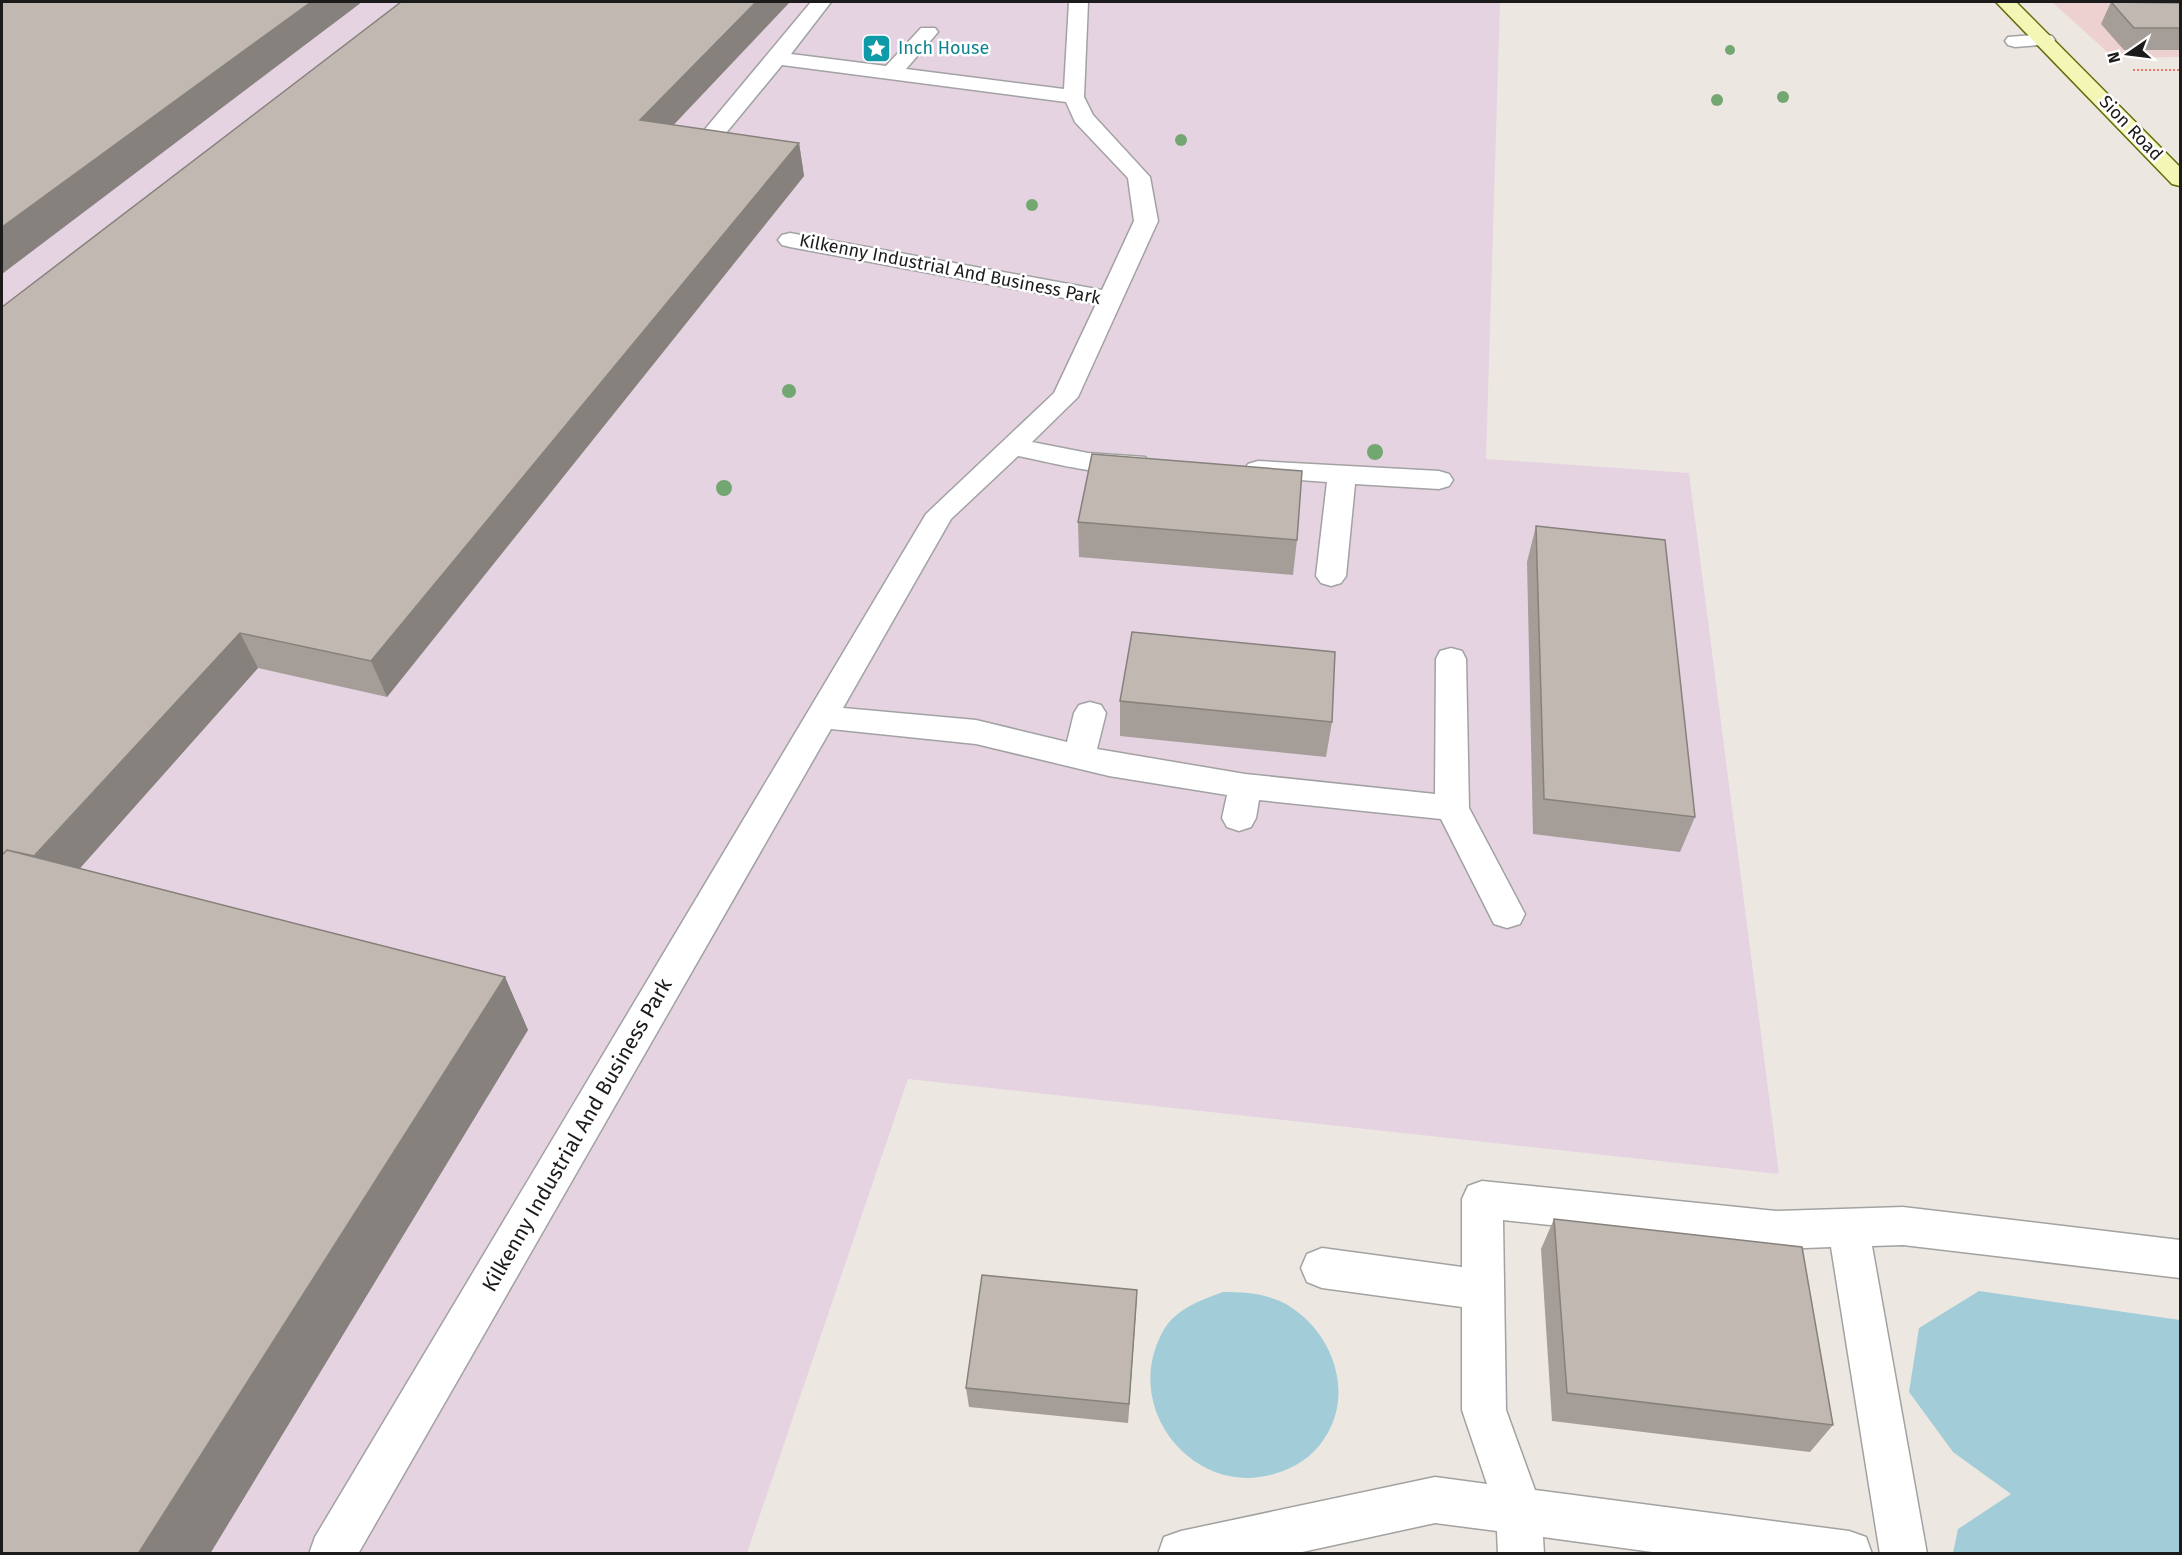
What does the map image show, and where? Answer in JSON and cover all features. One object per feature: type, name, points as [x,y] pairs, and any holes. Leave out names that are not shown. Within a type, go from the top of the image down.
[{"type":"street","name":"Sion Road","points":[[2006,2],[2181,179]]},
{"type":"lane","points":[[704,145],[821,2]]},
{"type":"lane","points":[[777,58],[1074,97],[1079,2]]},
{"type":"lane","points":[[891,73],[928,33]]},
{"type":"lane","points":[[2015,41],[2045,40]]},
{"type":"lane","name":"Kilkenny Industrial And Business Park","points":[[332,1554],[940,514],[1065,397],[1146,221],[1139,177],[1083,117],[1074,97]]},
{"type":"lane","name":"Kilkenny Industrial And Business Park","points":[[790,240],[1110,299]]},
{"type":"lane","points":[[1012,447],[1088,461],[1158,465]]},
{"type":"lane","points":[[1238,469],[1439,480]]},
{"type":"lane","points":[[1331,576],[1342,475]]},
{"type":"lane","points":[[1451,659],[1452,808],[1507,914]]},
{"type":"lane","points":[[1079,757],[1090,712]]},
{"type":"lane","points":[[822,717],[976,732],[1109,764],[1242,802],[1452,808]]},
{"type":"lane","points":[[1520,1532],[1484,1410],[1482,1199],[1776,1230],[1903,1226],[2181,1259]]},
{"type":"lane","points":[[1848,1228],[1904,1554]]},
{"type":"lane","points":[[1322,1268],[1483,1290]]},
{"type":"lane","points":[[1181,1554],[1435,1500],[1520,1532],[1848,1554]]},
{"type":"shaded area","points":[[2,2],[1500,2],[1486,459],[1689,473],[1779,1174],[908,1079],[747,1553],[2,1554]]},
{"type":"shaded area","points":[[2052,2],[2180,2],[2180,57],[2114,58]]},
{"type":"water","points":[[1979,1291],[2180,1320],[2180,1553],[1953,1553],[1958,1529],[2011,1494],[1953,1452],[1909,1392],[1919,1328]]},
{"type":"water","points":[[1223,1292],[1266,1296],[1298,1312],[1313,1326],[1325,1343],[1333,1361],[1338,1381],[1338,1401],[1334,1420],[1324,1439],[1314,1451],[1289,1469],[1274,1474],[1248,1478],[1224,1475],[1202,1466],[1182,1451],[1167,1433],[1156,1411],[1151,1387],[1152,1361],[1161,1334],[1167,1324],[1183,1310]]},
{"type":"building","points":[[2,2],[311,2],[2,227]]},
{"type":"building","points":[[401,2],[756,2],[640,120],[799,143],[371,661],[240,633],[34,856],[7,850],[2,855],[2,307]]},
{"type":"building","points":[[2111,2],[2181,3],[2181,28],[2134,28]]},
{"type":"building","points":[[1092,454],[1302,471],[1297,540],[1078,522]]},
{"type":"building","points":[[1536,526],[1665,540],[1695,817],[1544,799]]},
{"type":"building","points":[[1132,632],[1335,652],[1332,722],[1120,701]]},
{"type":"building","points":[[7,850],[505,977],[138,1554],[2,1554],[2,855]]},
{"type":"building","points":[[1554,1219],[1802,1247],[1833,1425],[1567,1393]]},
{"type":"building","points":[[982,1275],[1137,1290],[1129,1404],[966,1388]]},
{"type":"place","name":"Inch House","points":[[877,48]]}]
